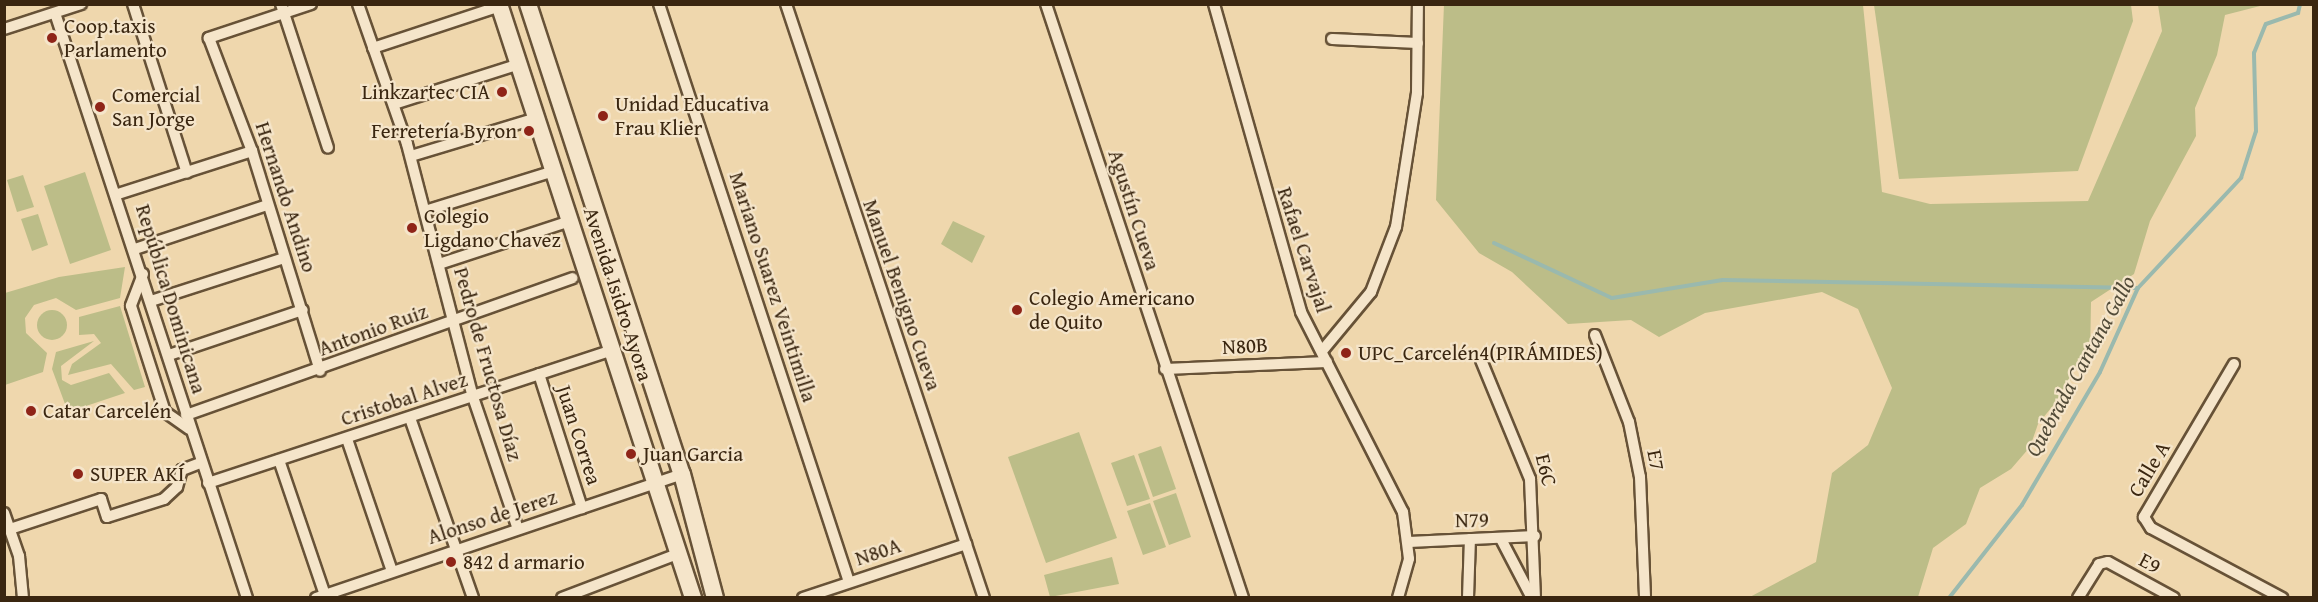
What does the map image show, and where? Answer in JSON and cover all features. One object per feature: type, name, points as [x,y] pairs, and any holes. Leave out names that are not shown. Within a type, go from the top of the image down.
[{"type":"street","points":[[4,29],[81,4]]},
{"type":"street","points":[[133,4],[187,173]]},
{"type":"street","points":[[311,4],[283,9],[328,148]]},
{"type":"street","name":"Pedro de Fructosa Díaz","points":[[358,4],[411,156],[473,397],[518,529]]},
{"type":"street","name":"Avenida Isidro Ayora","points":[[528,4],[681,474],[715,597]]},
{"type":"street","name":"Mariano Suarez Veintimilla","points":[[659,4],[849,582]]},
{"type":"street","name":"Manuel Benigno Cueva","points":[[786,4],[984,597]]},
{"type":"street","name":"Agustín Cueva","points":[[1046,4],[1165,369],[1243,597]]},
{"type":"street","name":"Rafael Carvajal","points":[[1214,4],[1283,264],[1324,357],[1392,485],[1409,542],[1407,578],[1398,597]]},
{"type":"street","points":[[1324,357],[1371,292],[1396,227],[1416,104],[1418,4]]},
{"type":"street","points":[[374,48],[500,5]]},
{"type":"street","name":"Avenida Isidro Ayora","points":[[500,5],[693,597]]},
{"type":"street","name":"Hernando Andino","points":[[283,9],[209,38],[252,151],[320,370]]},
{"type":"street","name":"República Dominicana","points":[[55,13],[118,194],[169,355],[189,429],[247,597]]},
{"type":"street","points":[[1332,39],[1418,43]]},
{"type":"street","points":[[394,104],[519,64],[545,58]]},
{"type":"street","points":[[411,156],[537,118]]},
{"type":"street","points":[[118,194],[252,151]]},
{"type":"street","points":[[425,211],[554,171]]},
{"type":"street","points":[[135,249],[267,205]]},
{"type":"street","points":[[440,264],[570,221]]},
{"type":"street","points":[[152,301],[284,258]]},
{"type":"street","points":[[143,274],[131,306],[165,412],[189,429]]},
{"type":"street","name":"Antonio Ruiz","points":[[186,415],[320,370],[454,319],[572,278]]},
{"type":"street","points":[[169,355],[303,310]]},
{"type":"street","name":"E7","points":[[1595,335],[1629,422],[1640,477],[1645,597]]},
{"type":"street","name":"Cristobal Alvez","points":[[208,483],[613,350]]},
{"type":"street","name":"N80B","points":[[1165,369],[1324,357]]},
{"type":"street","name":"E6C","points":[[1481,360],[1530,479],[1535,536],[1533,597]]},
{"type":"street","name":"Calle A","points":[[2234,364],[2144,517],[2151,528],[2282,597]]},
{"type":"street","name":"Juan Correa","points":[[539,374],[582,508]]},
{"type":"street","points":[[410,418],[473,597]]},
{"type":"street","points":[[347,439],[392,571]]},
{"type":"street","points":[[279,460],[322,596]]},
{"type":"street","points":[[10,529],[101,499],[107,517],[164,499],[177,487],[182,470],[200,463]]},
{"type":"street","name":"Alonso de Jerez","points":[[322,596],[681,474]]},
{"type":"street","points":[[4,513],[17,550],[22,597]]},
{"type":"street","name":"N79","points":[[1409,542],[1535,536]]},
{"type":"street","points":[[1467,597],[1470,539]]},
{"type":"street","points":[[1501,539],[1533,597]]},
{"type":"street","name":"N80A","points":[[803,597],[966,544]]},
{"type":"street","points":[[4,554],[17,550]]},
{"type":"street","points":[[562,597],[680,553]]},
{"type":"street","name":"E9","points":[[2078,597],[2099,564],[2108,562],[2174,597]]},
{"type":"green space","points":[[1444,4],[1863,5],[1882,192],[1930,204],[2088,201],[2162,31],[2158,5],[2264,5],[2225,15],[2217,55],[2195,108],[2196,136],[2150,221],[2134,274],[2091,302],[2090,358],[2073,368],[2069,386],[2038,424],[2030,447],[2011,469],[1980,488],[1966,524],[1933,548],[1918,597],[1748,598],[1816,562],[1832,473],[1868,445],[1892,388],[1858,309],[1822,292],[1705,313],[1659,337],[1631,320],[1568,324],[1512,272],[1479,253],[1436,200]]},
{"type":"green space","points":[[1874,5],[2131,5],[2133,21],[2078,171],[1899,179]]},
{"type":"green space","points":[[85,172],[111,250],[70,264],[44,186]]},
{"type":"green space","points":[[23,175],[34,207],[17,212],[7,180]]},
{"type":"green space","points":[[38,214],[48,245],[32,251],[21,219]]},
{"type":"green space","points":[[953,221],[985,236],[972,263],[941,244]]},
{"type":"green space","points":[[125,267],[120,298],[76,310],[56,298],[34,305],[25,318],[26,333],[47,353],[43,372],[5,385],[5,293],[59,277]]},
{"type":"green space","points":[[120,306],[145,387],[134,390],[111,364],[68,375],[72,364],[101,343],[94,334],[79,335],[79,317]]},
{"type":"green space","points":[[52,310],[63,314],[67,325],[63,336],[52,340],[41,336],[37,325],[41,314]]},
{"type":"green space","points":[[94,341],[61,366],[62,380],[71,385],[109,373],[125,393],[68,412],[52,369],[56,352]]},
{"type":"green space","points":[[1079,432],[1117,538],[1046,563],[1008,457]]},
{"type":"green space","points":[[1161,446],[1176,489],[1153,497],[1138,454]]},
{"type":"green space","points":[[1134,455],[1150,499],[1127,506],[1111,463]]},
{"type":"green space","points":[[1176,493],[1191,537],[1169,545],[1153,501]]},
{"type":"green space","points":[[1150,503],[1166,547],[1143,555],[1127,511]]},
{"type":"green space","points":[[1112,557],[1119,584],[1050,597],[1044,575]]},
{"type":"waterway","name":"Quebrada Cantana Gallo","points":[[1949,598],[2022,505],[2100,372],[2138,288],[2241,178],[2256,131],[2254,53],[2266,24],[2298,13],[2300,4]]},
{"type":"waterway","points":[[1494,243],[1612,298],[1723,280],[2138,288]]},
{"type":"place","name":"Coop.taxis Parlamento","points":[[52,38]]},
{"type":"place","name":"Linkzartec CIA","points":[[502,92]]},
{"type":"place","name":"Comercial San Jorge","points":[[100,107]]},
{"type":"place","name":"Unidad Educativa Frau Klier","points":[[603,116]]},
{"type":"place","name":"Ferretería Byron","points":[[529,131]]},
{"type":"place","name":"Colegio Ligdano Chavez","points":[[412,228]]},
{"type":"place","name":"Colegio Americano de Quito","points":[[1017,310]]},
{"type":"place","name":"UPC_Carcelén4(PIRÁMIDES)","points":[[1346,353]]},
{"type":"place","name":"Catar Carcelén","points":[[31,411]]},
{"type":"place","name":"Juan Garcia","points":[[631,454]]},
{"type":"place","name":"SUPER AKÍ","points":[[78,474]]},
{"type":"place","name":"842 d armario","points":[[451,562]]}]
